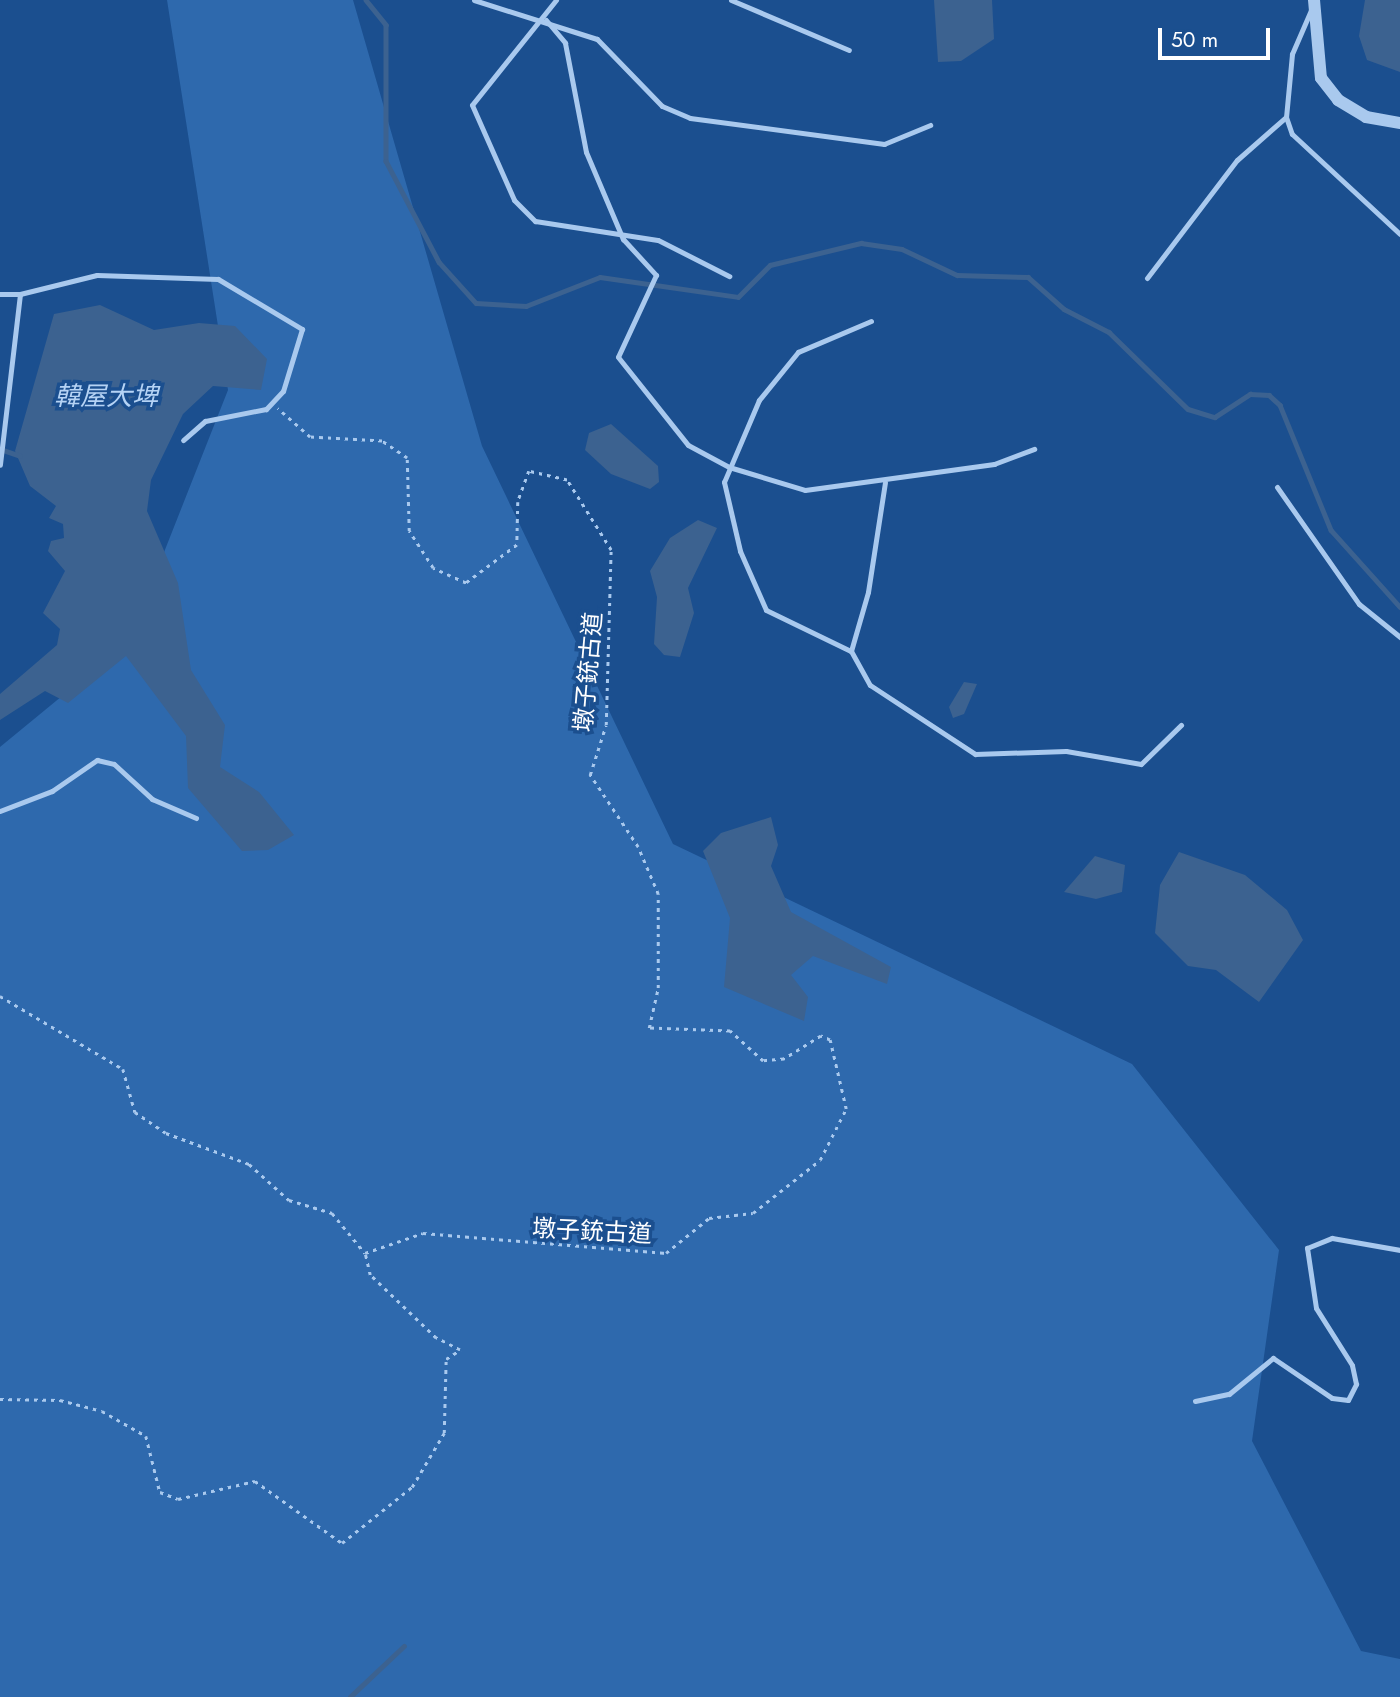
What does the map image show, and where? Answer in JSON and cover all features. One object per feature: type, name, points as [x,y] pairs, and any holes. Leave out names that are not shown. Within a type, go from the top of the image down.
[{"type":"street","points":[[1314,3],[1321,78],[1338,100],[1366,117],[1400,123]]},
{"type":"lane","points":[[474,0],[546,20],[597,39],[662,106],[690,118],[884,144],[930,125]]},
{"type":"lane","points":[[556,0],[546,20],[472,106],[514,200],[535,221],[623,239],[658,240],[729,276]]},
{"type":"lane","points":[[731,0],[849,50]]},
{"type":"lane","points":[[1314,3],[1292,54],[1286,117],[1309,156],[1400,234]]},
{"type":"lane","points":[[546,20],[565,43],[586,152],[623,239],[654,267],[657,280],[618,357],[688,445],[729,467],[805,490],[884,482],[994,464],[1034,449]]},
{"type":"lane","points":[[1147,278],[1237,160],[1286,117]]},
{"type":"lane","points":[[0,294],[20,294],[97,275],[218,279],[242,289],[302,329],[283,391],[271,403],[205,421],[183,440]]},
{"type":"lane","points":[[0,465],[20,294]]},
{"type":"lane","points":[[871,321],[798,352],[759,400],[729,467],[724,482],[740,551],[766,610],[851,650],[870,685],[975,754],[1066,751],[1142,764],[1181,725]]},
{"type":"lane","points":[[851,650],[868,592],[884,482]]},
{"type":"lane","points":[[1278,487],[1359,604],[1400,637]]},
{"type":"lane","points":[[0,811],[52,791],[97,760],[114,764],[152,799],[196,818]]},
{"type":"lane","points":[[1195,1401],[1229,1394],[1273,1358],[1332,1398],[1348,1400],[1356,1384],[1352,1366],[1316,1308],[1307,1248],[1332,1238],[1400,1250]]},
{"type":"path","name":"墩子銃古道","points":[[271,403],[310,437],[382,442],[407,458],[410,531],[433,568],[466,583],[517,545],[518,502],[529,471],[567,481],[611,550],[606,725],[590,775],[638,847],[658,894],[658,988],[649,1028],[730,1031],[764,1060],[784,1059],[821,1036],[830,1040],[846,1109],[820,1160],[752,1213],[709,1218],[666,1253],[423,1233],[365,1253]]},
{"type":"path","points":[[0,996],[123,1069],[135,1112],[166,1133],[249,1164],[289,1200],[332,1213],[365,1253],[370,1275],[436,1338],[460,1350],[446,1359],[444,1433],[412,1486],[342,1544],[255,1481],[178,1499],[160,1492],[146,1436],[102,1411],[60,1400],[0,1399]]},
{"type":"shaded area","points":[[167,0],[353,0],[482,446],[673,844],[1132,1064],[1279,1250],[1252,1441],[1361,1651],[1400,1659],[1400,1697],[0,1697],[0,747],[129,641],[228,390]]},
{"type":"water","points":[[934,0],[992,0],[994,39],[961,61],[938,62]]},
{"type":"water","points":[[1365,0],[1400,0],[1400,72],[1367,60],[1359,36]]},
{"type":"water","name":"韓屋大埤","points":[[100,305],[154,330],[199,323],[235,326],[267,359],[261,390],[213,386],[183,414],[151,480],[147,511],[178,583],[191,670],[225,725],[220,767],[259,792],[294,835],[268,850],[242,851],[188,788],[186,736],[126,656],[68,703],[45,691],[0,720],[0,694],[57,645],[60,629],[43,613],[65,571],[48,551],[51,541],[64,538],[63,524],[49,518],[56,506],[30,486],[15,451],[54,314]]},
{"type":"water","points":[[611,424],[658,466],[659,482],[650,489],[611,474],[585,450],[589,433]]},
{"type":"water","points":[[698,520],[717,528],[688,588],[694,613],[680,657],[664,655],[654,644],[657,597],[650,571],[670,538]]},
{"type":"water","points":[[964,682],[977,684],[964,714],[953,718],[949,707]]},
{"type":"water","points":[[771,817],[778,845],[771,866],[791,912],[891,967],[887,984],[813,956],[791,975],[808,997],[804,1021],[724,987],[730,918],[703,851],[721,833]]},
{"type":"water","points":[[1179,852],[1245,875],[1287,910],[1303,940],[1259,1002],[1216,970],[1188,966],[1155,933],[1160,885]]},
{"type":"water","points":[[1095,856],[1125,865],[1122,892],[1096,899],[1064,892]]},
{"type":"waterway","points":[[366,0],[386,25],[386,161],[439,262],[476,303],[526,306],[600,277],[738,297],[770,265],[861,243],[902,249],[957,275],[1028,277],[1064,309],[1109,332],[1188,409],[1215,417],[1250,394],[1269,395],[1280,405],[1331,530],[1400,607]]},
{"type":"waterway","points":[[0,449],[20,456]]},
{"type":"waterway","points":[[350,1697],[404,1646]]}]
